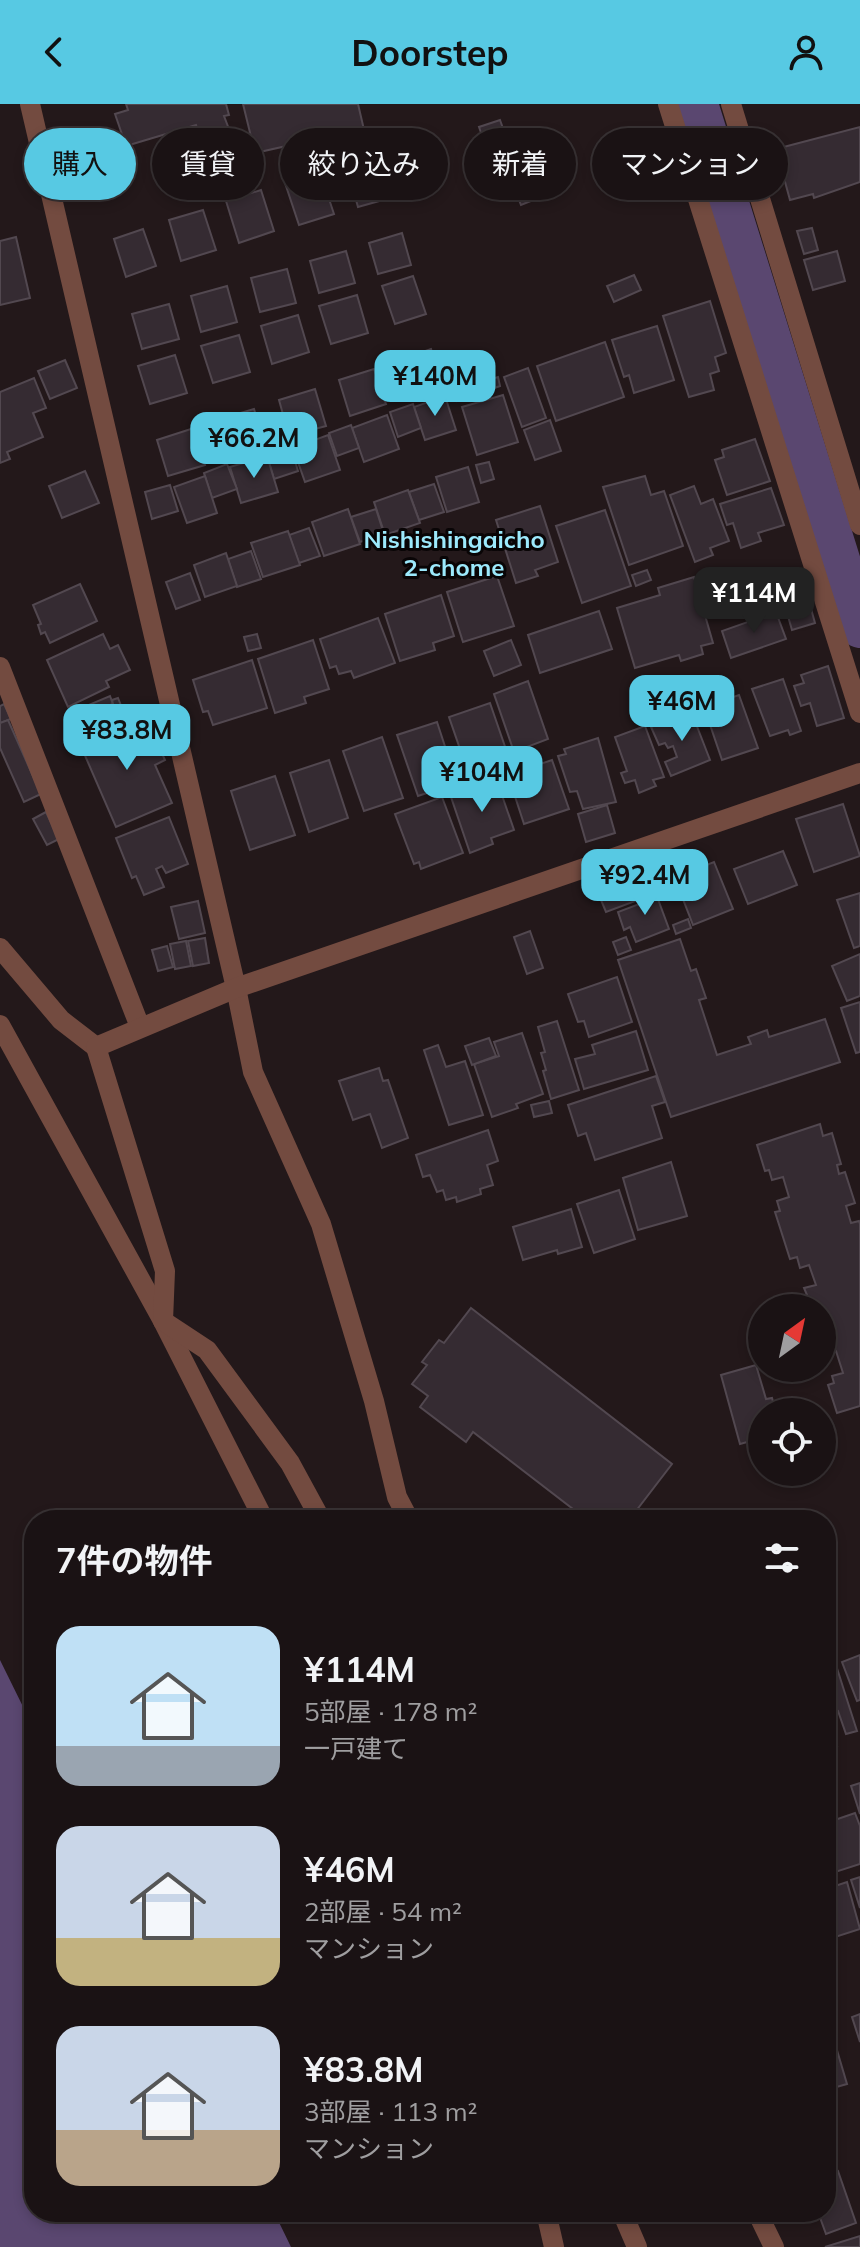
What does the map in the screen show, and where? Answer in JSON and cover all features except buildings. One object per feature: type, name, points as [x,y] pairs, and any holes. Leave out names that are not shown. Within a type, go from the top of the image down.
[{"type":"street","points":[[30,104],[253,1072],[321,1224],[374,1401],[397,1497],[404,1510]]},
{"type":"street","points":[[668,104],[860,713]]},
{"type":"street","points":[[731,104],[860,525]]},
{"type":"street","points":[[0,667],[140,1027]]},
{"type":"street","points":[[96,1047],[236,988],[860,773]]},
{"type":"street","points":[[0,948],[61,1020],[96,1047],[165,1271],[163,1321]]},
{"type":"street","points":[[0,1025],[163,1321],[259,1510]]},
{"type":"street","points":[[163,1321],[207,1350],[290,1463],[316,1510]]},
{"type":"street","points":[[548,2222],[554,2247]]},
{"type":"street","points":[[626,2222],[637,2247]]},
{"type":"street","points":[[762,2222],[774,2247]]},
{"type":"shaded area","points":[[0,1660],[24,1709],[24,2222],[279,2222],[291,2247],[0,2247]]},
{"type":"waterway","points":[[697,104],[860,627]]},
{"type":"district","name":"Nishishingaicho 2-chome","points":[[454,553]]}]
